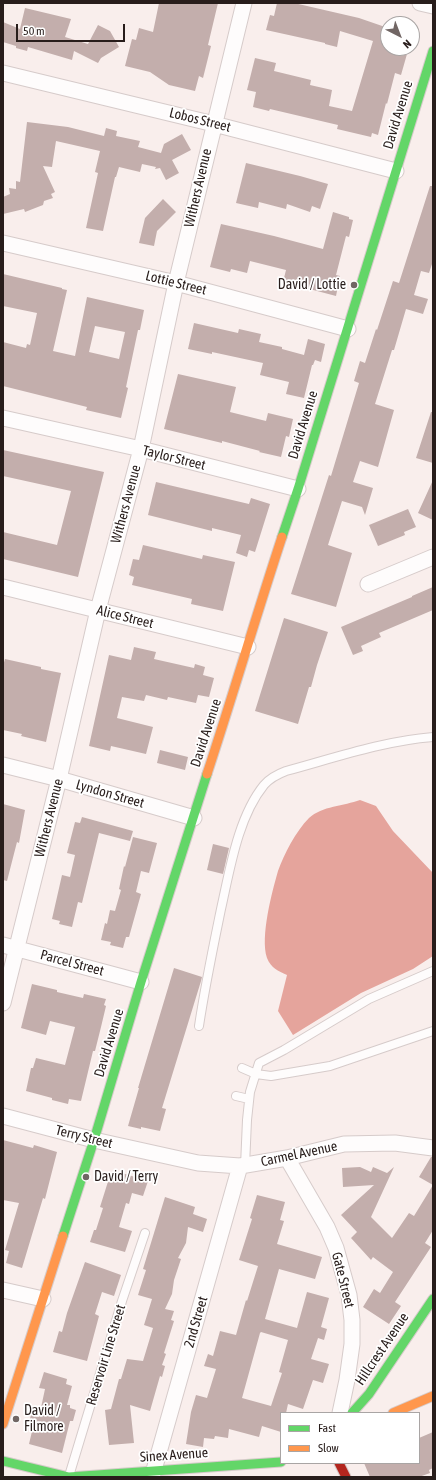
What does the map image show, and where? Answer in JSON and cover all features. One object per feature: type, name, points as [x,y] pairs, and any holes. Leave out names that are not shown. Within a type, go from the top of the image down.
[{"type":"main road","name":"David Avenue","points":[[3,1424],[94,1140],[141,982],[248,647],[260,603],[298,489],[433,51]]},
{"type":"main road","name":"Hillcrest Avenue","points":[[353,1412],[369,1394],[433,1298]]},
{"type":"main road","points":[[395,1412],[433,1396]]},
{"type":"main road","name":"Sinex Avenue","points":[[3,1462],[68,1477],[153,1473],[280,1463]]},
{"type":"main road","points":[[278,1473],[281,1464]]},
{"type":"main road","points":[[340,1464],[346,1477]]},
{"type":"street","name":"Withers Avenue","points":[[3,1003],[10,947],[59,779],[98,610],[141,449],[176,283],[244,3]]},
{"type":"street","points":[[420,3],[433,6]]},
{"type":"street","name":"Lobos Street","points":[[3,73],[214,124],[396,171]]},
{"type":"street","name":"Lottie Street","points":[[3,243],[176,283],[348,329]]},
{"type":"street","name":"Taylor Street","points":[[3,418],[141,449],[298,489]]},
{"type":"street","points":[[368,584],[433,557]]},
{"type":"street","name":"Alice Street","points":[[3,587],[248,647]]},
{"type":"street","name":"Lyndon Street","points":[[3,765],[59,779],[194,818]]},
{"type":"street","name":"Parcel Street","points":[[10,947],[141,982]]},
{"type":"street","name":"Terry Street","points":[[3,1116],[166,1157]]},
{"type":"street","name":"Carmel Avenue","points":[[166,1157],[198,1163],[243,1166],[287,1158],[344,1144],[396,1143],[433,1148]]},
{"type":"street","name":"Gate Street","points":[[287,1158],[327,1227],[336,1248],[349,1295],[352,1320],[352,1344],[347,1380],[340,1412]]},
{"type":"street","name":"2nd Street","points":[[153,1473],[243,1166]]},
{"type":"street","points":[[3,1290],[43,1299]]},
{"type":"lane","points":[[199,1026],[205,986],[226,886],[242,826],[256,797],[265,784],[274,776],[286,771],[365,750],[418,738],[433,737]]},
{"type":"lane","points":[[243,1166],[250,1092],[259,1063],[290,1047],[370,999],[433,971]]},
{"type":"lane","points":[[242,1068],[256,1074],[271,1076],[330,1066],[433,1031]]},
{"type":"lane","points":[[236,1096],[249,1099]]},
{"type":"lane","name":"Reservoir Line Street","points":[[68,1477],[122,1301],[145,1233]]},
{"type":"shaded area","points":[[360,800],[376,806],[393,831],[433,873],[433,956],[413,969],[361,993],[293,1035],[278,1011],[287,975],[273,967],[267,958],[265,949],[268,914],[278,871],[291,843],[309,818],[320,811]]},
{"type":"building","points":[[159,3],[218,3],[208,45],[211,46],[203,78],[199,76],[195,91],[169,85],[150,72],[125,66],[132,39],[136,40],[139,28],[153,32]]},
{"type":"building","points":[[277,3],[294,3],[359,18],[380,25],[380,56],[406,56],[401,75],[395,73],[378,135],[372,133],[371,137],[337,129],[338,125],[270,109],[269,111],[253,107],[256,92],[247,90],[255,58],[276,63],[274,71],[311,80],[310,85],[332,90],[329,106],[352,111],[373,41],[340,31],[337,47],[266,30],[270,15],[274,16]]},
{"type":"building","points":[[25,8],[71,19],[65,37],[88,44],[98,25],[110,31],[119,47],[101,58],[98,63],[74,51],[72,60],[28,47],[27,51],[3,42],[3,22],[20,29]]},
{"type":"building","points":[[27,122],[68,127],[104,136],[106,128],[117,131],[116,136],[140,141],[138,147],[161,153],[164,144],[182,134],[191,150],[172,160],[179,173],[166,180],[160,168],[155,169],[156,167],[142,164],[140,172],[119,167],[115,177],[103,231],[86,228],[98,173],[95,172],[100,151],[56,141],[52,167],[43,166],[55,192],[51,194],[53,198],[44,201],[43,205],[25,212],[24,209],[3,214],[3,197],[10,194],[9,188],[16,189],[16,181],[20,182]]},
{"type":"building","points":[[246,163],[328,184],[320,209],[312,206],[310,212],[287,204],[286,209],[259,202],[258,208],[236,203]]},
{"type":"building","points":[[430,186],[433,186],[433,261],[429,273],[421,271],[414,295],[428,299],[423,314],[406,309],[394,350],[392,350],[375,404],[394,410],[378,467],[360,461],[353,482],[373,488],[365,515],[362,507],[342,501],[328,545],[352,553],[336,607],[291,594],[329,475],[331,476],[359,383],[354,381],[360,361],[365,363],[393,281],[399,283]]},
{"type":"building","points":[[163,199],[176,212],[157,231],[154,246],[139,243],[145,218]]},
{"type":"building","points":[[333,212],[349,217],[349,219],[353,220],[349,237],[346,236],[336,275],[340,276],[336,296],[283,282],[286,270],[250,261],[247,273],[231,269],[230,272],[210,267],[221,224],[323,249]]},
{"type":"building","points":[[3,274],[67,290],[53,351],[75,356],[87,297],[144,310],[140,330],[138,330],[121,418],[86,410],[87,407],[3,386],[3,342],[26,348],[27,344],[30,345],[37,313],[3,306]],"holes":[[[95,326],[125,332],[119,359],[89,352]]]},
{"type":"building","points":[[194,323],[238,333],[239,329],[261,334],[259,342],[282,347],[282,349],[304,355],[308,339],[325,344],[321,362],[315,360],[312,365],[304,398],[286,394],[289,382],[260,375],[263,363],[212,352],[212,354],[188,349]]},
{"type":"building","points":[[178,374],[236,387],[230,412],[266,421],[268,413],[293,419],[289,437],[286,436],[281,457],[222,441],[222,443],[164,429]]},
{"type":"building","points":[[431,412],[433,412],[433,463],[416,458]]},
{"type":"building","points":[[3,450],[104,472],[78,577],[3,559],[3,532],[57,545],[71,491],[3,476]]},
{"type":"building","points":[[433,480],[433,520],[418,513]]},
{"type":"building","points":[[156,482],[249,504],[251,498],[270,504],[255,552],[249,550],[247,557],[236,553],[241,535],[212,528],[212,531],[148,515]]},
{"type":"building","points":[[408,509],[416,527],[404,532],[405,535],[378,546],[369,525]]},
{"type":"building","points":[[143,545],[202,559],[203,555],[235,562],[223,611],[191,604],[192,599],[132,585],[134,577],[129,575],[133,559],[139,560]]},
{"type":"building","points":[[433,587],[433,610],[379,633],[381,637],[361,646],[363,651],[353,655],[341,627]]},
{"type":"building","points":[[284,618],[328,632],[298,724],[255,711]]},
{"type":"building","points":[[134,647],[156,652],[154,659],[194,668],[195,664],[205,667],[203,675],[214,678],[209,697],[198,695],[196,703],[168,697],[167,700],[146,695],[144,701],[122,697],[117,718],[153,727],[146,754],[111,746],[110,751],[89,746],[109,655],[131,660]]},
{"type":"building","points":[[5,659],[61,673],[46,742],[21,736],[22,734],[3,730],[3,666]]},
{"type":"building","points":[[160,750],[188,757],[185,770],[157,763]]},
{"type":"building","points":[[3,804],[25,810],[19,843],[17,842],[7,881],[3,880]]},
{"type":"building","points":[[82,817],[133,831],[130,841],[99,833],[82,903],[78,902],[72,927],[59,924],[60,921],[52,919],[62,875],[70,877],[75,855],[67,853],[75,822],[80,823]]},
{"type":"building","points":[[133,837],[157,843],[149,873],[141,871],[136,892],[141,894],[129,937],[126,937],[123,948],[110,945],[111,942],[101,940],[110,910],[115,911],[121,890],[119,889],[124,866],[125,867]]},
{"type":"building","points":[[213,844],[229,848],[223,874],[207,870]]},
{"type":"building","points":[[174,968],[202,977],[162,1108],[166,1109],[160,1131],[128,1126],[138,1088]]},
{"type":"building","points":[[32,984],[83,998],[84,994],[106,999],[104,1005],[106,1006],[101,1027],[95,1051],[93,1051],[81,1101],[69,1099],[68,1104],[26,1091],[31,1068],[33,1068],[36,1058],[65,1065],[75,1027],[50,1021],[46,1035],[21,1028]]},
{"type":"building","points":[[3,1140],[33,1148],[34,1145],[57,1152],[45,1199],[43,1198],[22,1268],[6,1263],[9,1251],[5,1250],[19,1203],[3,1200]]},
{"type":"building","points":[[431,1157],[433,1157],[433,1185],[419,1177]]},
{"type":"building","points":[[360,1167],[371,1172],[373,1167],[387,1173],[394,1167],[371,1217],[392,1238],[409,1213],[414,1216],[433,1185],[433,1230],[425,1243],[431,1247],[395,1302],[401,1306],[389,1324],[363,1307],[374,1289],[380,1293],[393,1272],[373,1257],[371,1260],[351,1238],[357,1232],[341,1215],[374,1185],[343,1187],[342,1168]]},
{"type":"building","points":[[111,1172],[122,1175],[122,1173],[148,1181],[143,1196],[132,1193],[129,1204],[126,1203],[119,1227],[132,1231],[125,1252],[90,1242],[94,1230],[96,1230],[103,1208],[100,1207]]},
{"type":"building","points":[[257,1195],[285,1202],[280,1220],[284,1221],[277,1244],[322,1257],[315,1279],[279,1269],[265,1319],[297,1328],[307,1292],[329,1298],[321,1327],[327,1329],[324,1340],[318,1338],[311,1359],[329,1364],[323,1383],[313,1380],[303,1409],[288,1404],[286,1412],[280,1412],[280,1432],[262,1426],[259,1437],[229,1429],[228,1438],[215,1436],[214,1439],[204,1438],[203,1447],[186,1444],[191,1412],[196,1395],[207,1398],[216,1369],[204,1366],[208,1354],[213,1356],[220,1331],[236,1335],[258,1266],[239,1260],[252,1219],[250,1218]],"holes":[[[261,1332],[288,1340],[279,1372],[282,1373],[271,1406],[242,1398]]]},
{"type":"building","points":[[165,1197],[195,1207],[193,1214],[207,1219],[203,1232],[188,1227],[186,1243],[178,1258],[181,1259],[174,1280],[172,1294],[165,1309],[174,1311],[171,1320],[174,1321],[164,1353],[166,1354],[162,1365],[165,1366],[162,1377],[160,1376],[150,1411],[130,1405],[134,1443],[109,1445],[105,1410],[111,1409],[119,1379],[121,1379],[127,1359],[143,1361],[153,1328],[144,1325],[152,1299],[138,1295],[146,1270],[143,1269]]},
{"type":"building","points":[[85,1262],[121,1275],[114,1296],[102,1292],[95,1314],[99,1316],[87,1361],[53,1352],[59,1331],[62,1332]]},
{"type":"building","points":[[44,1372],[67,1379],[66,1384],[72,1386],[67,1405],[70,1405],[70,1408],[76,1410],[73,1421],[70,1421],[62,1453],[29,1444],[33,1427],[28,1425],[31,1415],[39,1417],[45,1389],[39,1388]]},
{"type":"building","points":[[433,1432],[433,1468],[429,1470],[430,1473],[419,1477],[370,1477],[364,1464],[420,1464],[420,1438]]},
{"type":"traffic: fast","points":[[282,537],[433,51]]},
{"type":"traffic: fast","points":[[63,1236],[207,774]]},
{"type":"traffic: fast","points":[[353,1412],[369,1394],[433,1299]]},
{"type":"traffic: fast","points":[[3,1461],[69,1477],[280,1462]]},
{"type":"traffic: slow","points":[[207,774],[282,537]]},
{"type":"traffic: slow","points":[[3,1424],[63,1236]]},
{"type":"traffic: slow","points":[[395,1412],[433,1396]]},
{"type":"traffic: jam","points":[[340,1464],[346,1477]]},
{"type":"place","name":"David / Lottie","points":[[354,285]]},
{"type":"place","name":"David / Terry","points":[[86,1177]]},
{"type":"place","name":"David / Filmore","points":[[16,1419]]}]
